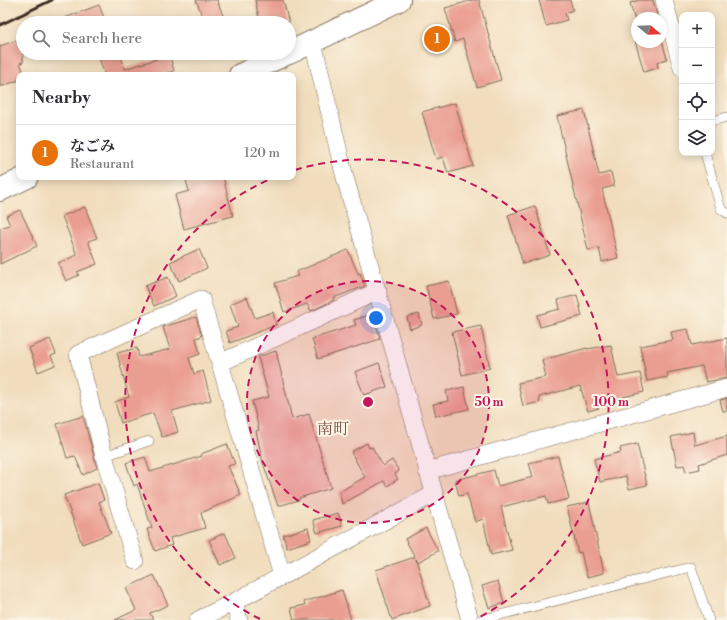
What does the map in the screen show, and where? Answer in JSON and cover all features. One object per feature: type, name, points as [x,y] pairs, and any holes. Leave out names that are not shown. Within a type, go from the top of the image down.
[{"type":"main road","points":[[296,49],[399,0]]},
{"type":"main road","points":[[247,72],[273,60]]},
{"type":"main road","points":[[0,190],[21,180]]},
{"type":"street","points":[[664,0],[679,57]]},
{"type":"street","points":[[313,42],[344,174],[470,620]]},
{"type":"street","points":[[220,364],[378,291]]},
{"type":"street","points":[[135,560],[104,456],[78,354],[201,299],[282,576]]},
{"type":"street","points":[[428,471],[727,388]]},
{"type":"street","points":[[198,620],[434,494]]},
{"type":"street","points":[[234,602],[239,620]]},
{"type":"lane","points":[[715,120],[727,117]]},
{"type":"lane","points":[[706,156],[721,210],[727,213]]},
{"type":"lane","points":[[104,456],[149,441]]},
{"type":"lane","points":[[480,620],[690,567],[709,620]]},
{"type":"building","points":[[196,0],[217,0],[223,16],[202,16]]},
{"type":"building","points":[[255,0],[283,0],[287,16],[258,16]]},
{"type":"building","points":[[473,0],[479,0],[501,80],[477,87],[463,39],[455,42],[445,8]]},
{"type":"building","points":[[539,0],[570,0],[573,10],[565,13],[567,20],[546,26]]},
{"type":"building","points":[[639,0],[653,0],[656,12],[633,12],[630,3]]},
{"type":"building","points":[[99,5],[103,16],[70,16]]},
{"type":"building","points":[[16,40],[16,60],[23,60],[23,62],[20,63],[24,72],[16,72],[16,81],[0,87],[0,46]]},
{"type":"building","points":[[637,48],[664,48],[667,59],[657,62],[658,68],[644,72]]},
{"type":"building","points":[[100,60],[122,60],[125,69],[154,60],[171,60],[174,71],[170,72],[104,72]]},
{"type":"building","points":[[455,103],[473,166],[448,173],[443,157],[436,159],[422,112]]},
{"type":"building","points":[[584,110],[599,175],[611,172],[614,186],[602,189],[618,258],[602,262],[599,248],[588,250],[557,116]]},
{"type":"building","points":[[186,180],[224,180],[233,216],[184,229],[175,195],[189,191]]},
{"type":"building","points":[[535,206],[550,255],[523,264],[508,215]]},
{"type":"building","points":[[85,207],[97,238],[88,241],[97,264],[77,272],[79,275],[66,281],[58,263],[77,255],[62,216]]},
{"type":"building","points":[[20,210],[37,246],[0,264],[0,228],[10,225],[6,216]]},
{"type":"building","points":[[199,249],[207,268],[179,281],[170,262]]},
{"type":"building","points":[[348,250],[358,274],[360,273],[365,286],[333,298],[334,300],[311,311],[307,304],[284,312],[275,283],[298,276],[296,272]]},
{"type":"building","points":[[168,277],[176,296],[154,306],[145,286]]},
{"type":"building","points":[[449,281],[457,314],[434,319],[426,286]]},
{"type":"building","points":[[577,295],[582,316],[540,327],[537,315],[560,309],[558,300]]},
{"type":"building","points":[[247,297],[255,318],[273,312],[276,325],[230,343],[226,331],[238,327],[230,304]]},
{"type":"building","points":[[373,314],[380,339],[318,359],[312,339],[356,325],[354,320]]},
{"type":"building","points":[[419,314],[422,325],[410,329],[407,317]]},
{"type":"building","points":[[196,317],[202,336],[196,338],[200,354],[189,358],[194,374],[203,371],[211,400],[172,411],[178,432],[162,437],[153,413],[121,423],[115,402],[129,397],[117,353],[137,348],[139,357],[170,349],[163,327]]},
{"type":"building","points":[[481,326],[490,368],[462,375],[452,332]]},
{"type":"building","points":[[688,329],[692,345],[727,338],[727,378],[706,382],[702,366],[667,373],[668,377],[647,381],[640,346],[673,340],[671,332]]},
{"type":"building","points":[[50,339],[56,354],[51,356],[55,365],[38,372],[29,348]]},
{"type":"building","points":[[611,345],[618,377],[640,373],[644,392],[623,397],[623,400],[598,405],[599,408],[588,411],[580,386],[539,397],[540,402],[523,406],[518,383],[546,377],[542,360],[587,348]]},
{"type":"building","points":[[276,351],[292,419],[309,414],[331,488],[278,506],[263,463],[256,431],[259,430],[252,401],[269,397],[258,357]]},
{"type":"building","points":[[379,363],[387,387],[364,395],[355,372]]},
{"type":"building","points":[[464,387],[469,409],[436,416],[433,404],[448,401],[446,391]]},
{"type":"building","points":[[727,398],[727,411],[723,411],[720,400]]},
{"type":"building","points":[[83,416],[97,468],[83,475],[75,456],[67,458],[57,424]]},
{"type":"building","points":[[693,432],[695,445],[727,436],[727,455],[699,464],[700,469],[686,472],[684,465],[677,466],[671,437]]},
{"type":"building","points":[[367,443],[369,448],[372,447],[383,466],[392,460],[399,471],[395,474],[398,479],[387,486],[384,481],[342,504],[339,492],[365,477],[351,452]]},
{"type":"building","points":[[227,444],[235,464],[228,466],[241,495],[201,513],[205,528],[170,538],[172,545],[155,551],[147,529],[152,528],[137,484],[134,486],[126,463],[145,457],[150,472],[202,456],[201,454]]},
{"type":"building","points":[[637,444],[647,485],[629,489],[626,476],[600,482],[594,459],[621,452],[620,448]]},
{"type":"building","points":[[558,456],[569,499],[548,504],[546,496],[501,507],[512,550],[491,555],[483,519],[475,522],[467,494],[459,496],[455,480],[494,470],[498,486],[533,477],[529,463]]},
{"type":"building","points":[[98,483],[104,500],[99,502],[111,533],[82,544],[64,495]]},
{"type":"building","points":[[589,502],[604,573],[587,577],[581,552],[578,553],[567,507]]},
{"type":"building","points":[[338,513],[342,526],[317,533],[313,520]]},
{"type":"building","points":[[308,528],[311,540],[287,548],[283,535]]},
{"type":"building","points":[[426,528],[438,551],[418,562],[416,559],[430,606],[392,620],[376,570],[415,557],[405,539]]},
{"type":"building","points":[[225,533],[236,558],[220,565],[209,540]]},
{"type":"building","points":[[154,575],[168,605],[150,613],[153,620],[115,620],[136,610],[126,588]]},
{"type":"building","points":[[498,581],[504,603],[489,608],[482,586]]},
{"type":"building","points":[[342,590],[351,620],[294,620],[291,608],[305,605],[304,602]]},
{"type":"railway","points":[[19,16],[52,0]]},
{"type":"railway","points":[[0,25],[16,17]]},
{"type":"place","name":"なごみ","points":[[437,39]]},
{"type":"district","name":"南町","points":[[333,429]]}]
